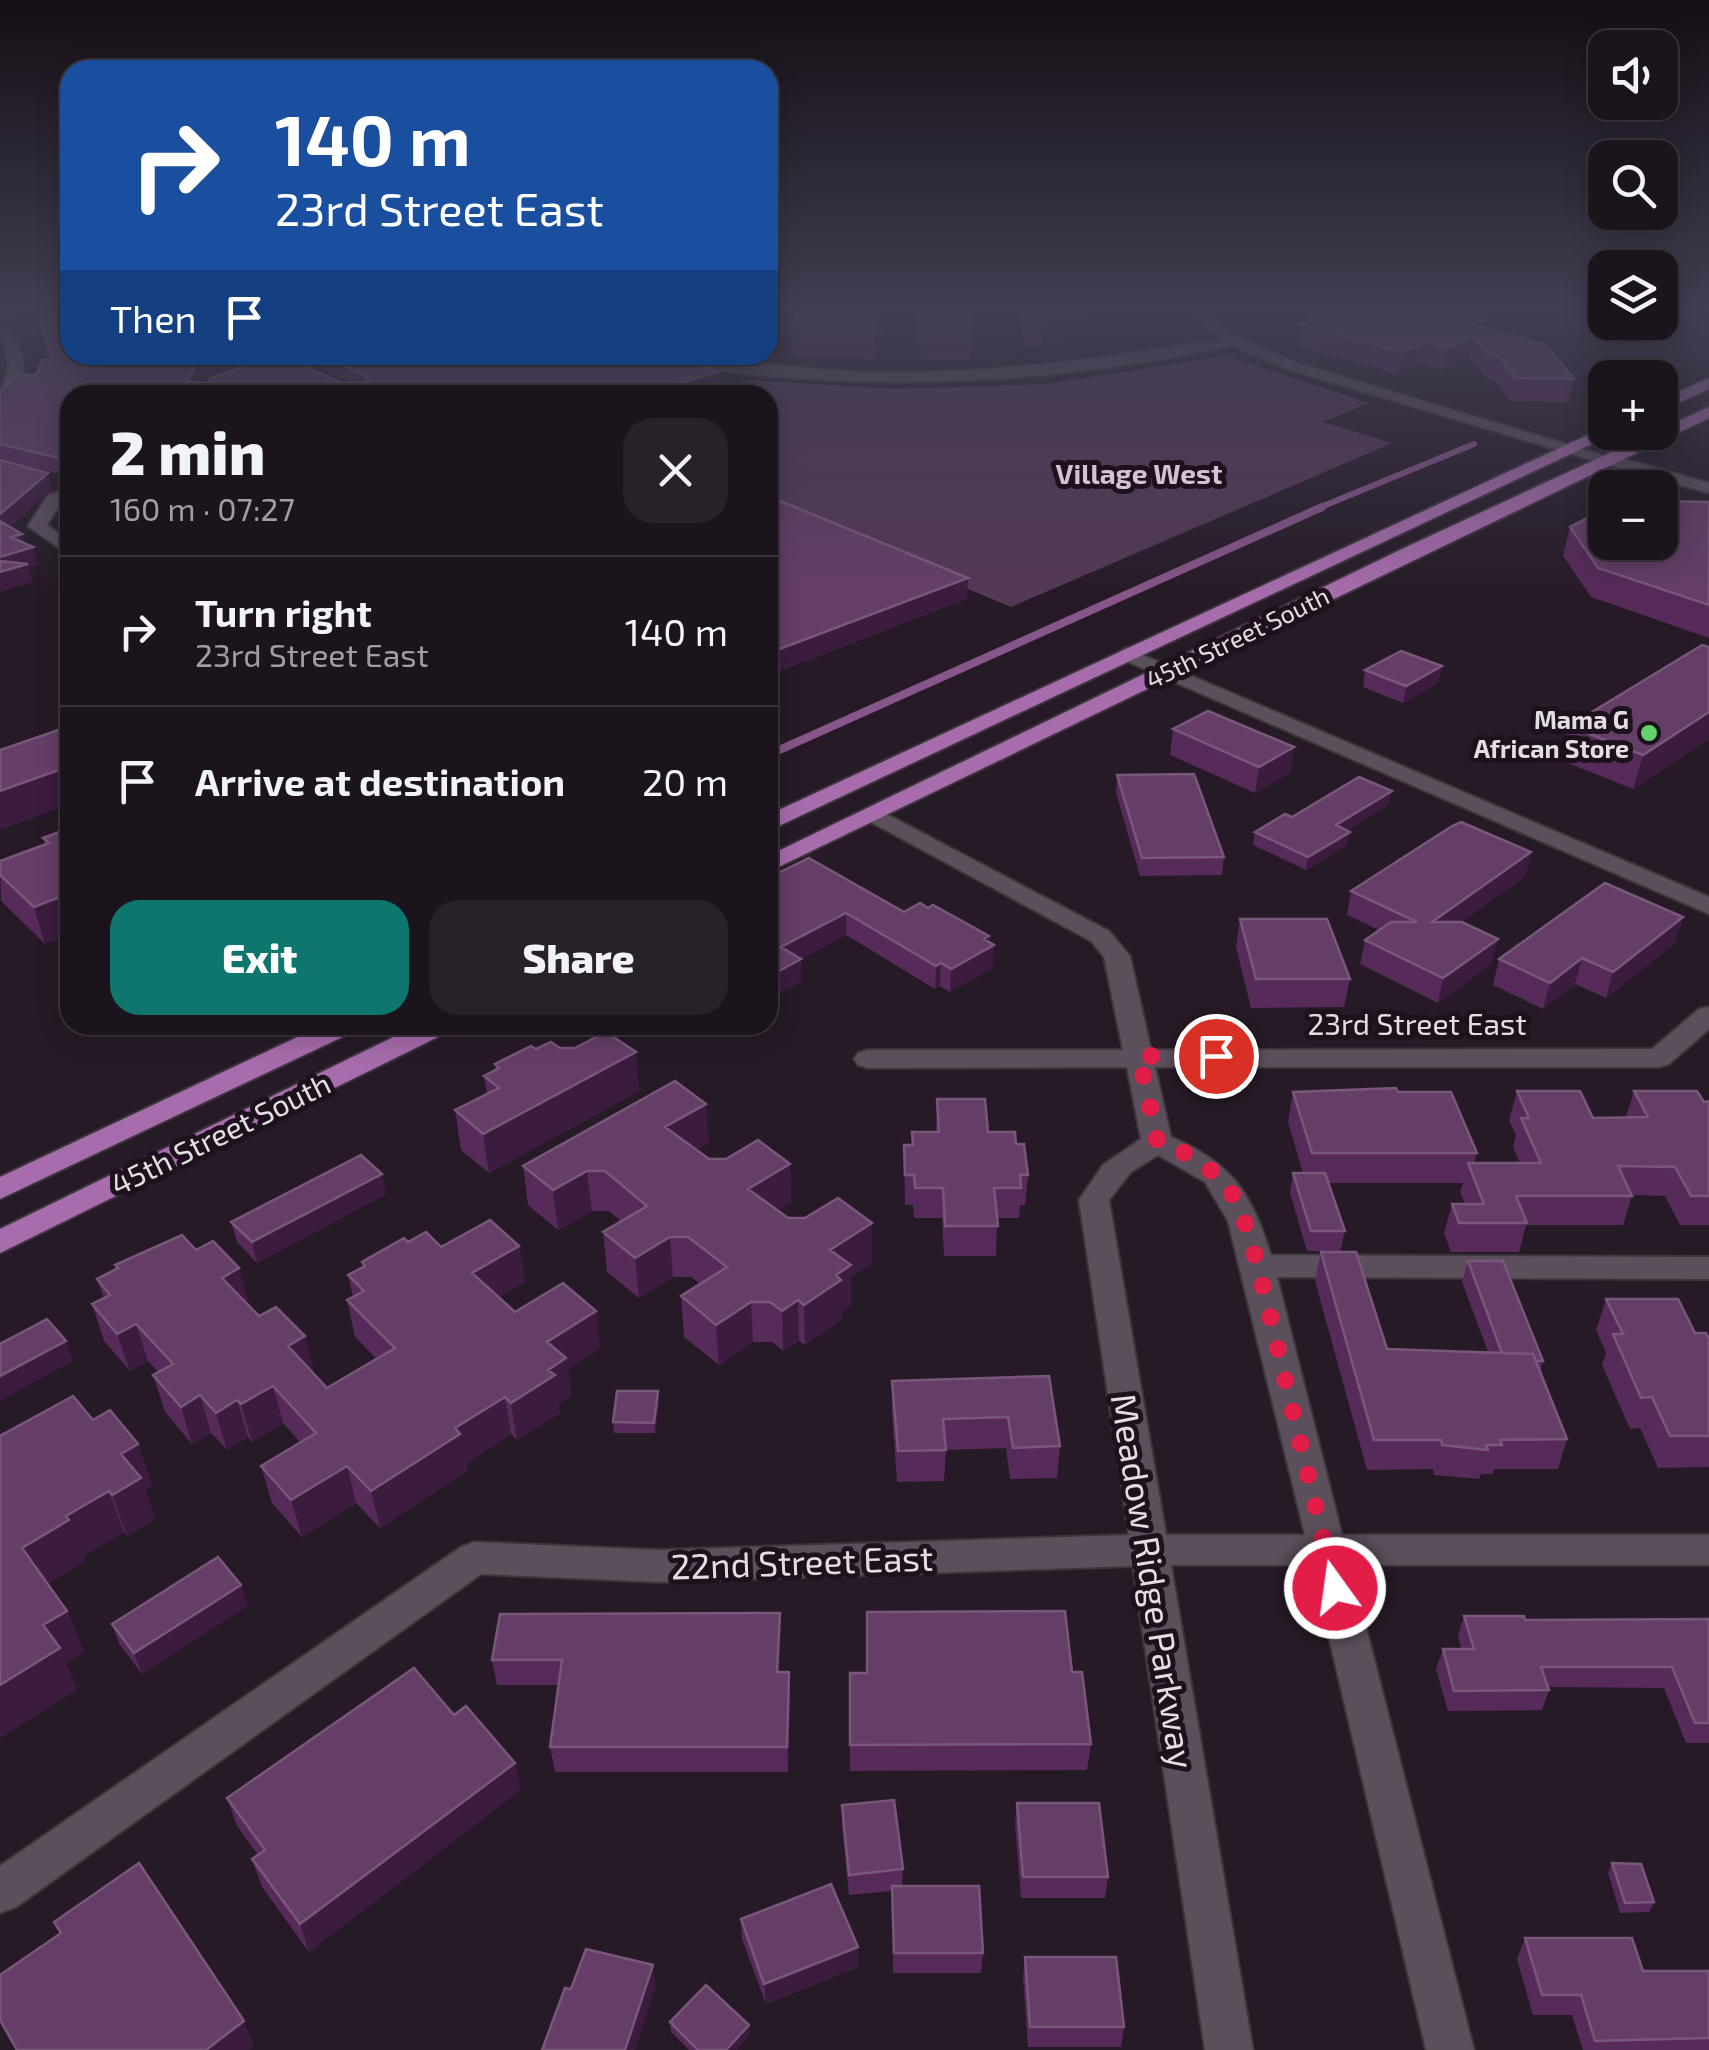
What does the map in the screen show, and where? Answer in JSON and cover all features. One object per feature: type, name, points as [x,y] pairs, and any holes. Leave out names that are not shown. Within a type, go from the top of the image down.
[{"type":"main road","name":"45th Street South","points":[[778,860],[1709,412]]},
{"type":"main road","name":"45th Street South","points":[[778,819],[1588,440]]},
{"type":"main road","name":"45th Street South","points":[[0,1189],[324,1035]]},
{"type":"main road","name":"45th Street South","points":[[0,1242],[420,1035]]},
{"type":"street","points":[[1420,404],[1709,488]]},
{"type":"street","points":[[60,491],[36,526],[60,543]]},
{"type":"street","points":[[1126,654],[1709,906]]},
{"type":"street","points":[[873,814],[1100,936],[1117,956],[1158,1144],[1188,1154],[1224,1180],[1241,1210],[1450,2050]]},
{"type":"street","name":"23rd Street East","points":[[868,1059],[1659,1058],[1709,1016]]},
{"type":"street","name":"Meadow Ridge Parkway","points":[[1158,1144],[1125,1158],[1108,1174],[1094,1200],[1229,2050]]},
{"type":"street","points":[[1258,1266],[1709,1268]]},
{"type":"street","name":"22nd Street East","points":[[0,1892],[474,1558],[658,1566],[1150,1550],[1709,1550]]},
{"type":"shaded area","points":[[778,404],[1367,404],[1323,422],[1392,443],[1011,607],[778,509]]},
{"type":"building","points":[[0,404],[60,404],[60,458],[0,444]]},
{"type":"building","points":[[0,460],[48,473],[0,514]]},
{"type":"building","points":[[778,500],[968,578],[778,650]]},
{"type":"building","points":[[1678,501],[1709,502],[1709,605],[1598,568],[1593,560],[1678,560]]},
{"type":"building","points":[[1588,518],[1588,553],[1570,527]]},
{"type":"building","points":[[0,521],[22,534],[11,537],[33,547],[0,557]]},
{"type":"building","points":[[0,561],[28,564],[0,572]]},
{"type":"building","points":[[1702,645],[1709,647],[1709,712],[1643,755],[1569,726]]},
{"type":"building","points":[[1401,651],[1442,666],[1406,686],[1365,670]]},
{"type":"building","points":[[1208,711],[1294,747],[1259,767],[1173,729]]},
{"type":"building","points":[[60,729],[60,770],[0,791],[0,750]]},
{"type":"building","points":[[1194,774],[1224,857],[1142,858],[1117,775]]},
{"type":"building","points":[[1359,777],[1392,791],[1336,825],[1350,832],[1308,857],[1255,832],[1285,814],[1292,817]]},
{"type":"building","points":[[1461,822],[1531,852],[1432,922],[1462,922],[1498,939],[1443,978],[1365,940],[1391,922],[1417,922],[1351,891]]},
{"type":"building","points":[[60,832],[60,897],[34,907],[0,875],[0,861],[49,843],[43,838]]},
{"type":"building","points":[[809,858],[904,912],[920,903],[928,908],[933,905],[989,936],[984,939],[994,945],[951,969],[941,963],[936,966],[846,913],[781,947],[801,959],[778,972],[778,873]]},
{"type":"building","points":[[1605,883],[1683,917],[1613,972],[1582,958],[1550,983],[1499,959]]},
{"type":"building","points":[[1240,919],[1327,919],[1350,979],[1256,979]]},
{"type":"building","points":[[600,1035],[610,1035],[636,1052],[483,1134],[455,1110],[499,1088],[484,1076],[499,1068],[495,1064],[531,1046],[536,1049],[551,1042],[560,1048],[575,1048]]},
{"type":"building","points":[[675,1081],[706,1104],[665,1127],[709,1159],[726,1159],[758,1140],[790,1164],[748,1189],[788,1218],[805,1218],[838,1198],[872,1223],[830,1250],[851,1265],[836,1275],[841,1280],[804,1305],[798,1300],[782,1311],[770,1302],[751,1302],[716,1325],[681,1296],[727,1267],[688,1237],[670,1237],[635,1258],[603,1232],[647,1206],[605,1171],[587,1171],[553,1190],[523,1166]]},
{"type":"building","points":[[1396,1088],[1398,1092],[1451,1092],[1477,1153],[1312,1153],[1293,1092]]},
{"type":"building","points":[[1517,1091],[1580,1091],[1593,1118],[1648,1117],[1634,1091],[1697,1091],[1704,1102],[1709,1101],[1709,1196],[1691,1196],[1675,1167],[1618,1166],[1632,1196],[1516,1196],[1527,1223],[1459,1223],[1452,1204],[1484,1204],[1468,1163],[1541,1163],[1521,1118],[1529,1118]]},
{"type":"building","points":[[937,1099],[985,1099],[988,1132],[1015,1132],[1016,1144],[1024,1144],[1028,1175],[1020,1175],[1021,1188],[994,1188],[998,1226],[945,1226],[943,1188],[915,1188],[914,1175],[905,1175],[904,1145],[913,1145],[912,1132],[939,1132]]},
{"type":"building","points":[[361,1155],[382,1174],[252,1242],[231,1222]]},
{"type":"building","points":[[1293,1173],[1325,1173],[1345,1231],[1311,1231]]},
{"type":"building","points":[[490,1220],[519,1246],[472,1273],[515,1312],[563,1283],[596,1311],[547,1342],[566,1358],[548,1370],[555,1375],[511,1403],[505,1397],[455,1428],[460,1434],[371,1491],[347,1466],[291,1500],[261,1466],[316,1433],[273,1386],[216,1413],[200,1395],[181,1407],[153,1375],[173,1364],[136,1324],[117,1334],[92,1304],[110,1295],[97,1279],[118,1268],[115,1265],[182,1235],[196,1250],[213,1241],[239,1268],[222,1278],[259,1316],[276,1307],[305,1336],[288,1346],[327,1388],[395,1348],[347,1300],[364,1291],[348,1275],[365,1266],[362,1262],[404,1238],[408,1242],[426,1232],[441,1247]]},
{"type":"building","points":[[1321,1252],[1356,1252],[1387,1349],[1533,1354],[1567,1439],[1500,1440],[1502,1445],[1486,1445],[1488,1450],[1442,1445],[1441,1440],[1374,1440]]},
{"type":"building","points":[[1468,1261],[1503,1261],[1543,1361],[1536,1361],[1533,1354],[1502,1353]]},
{"type":"building","points":[[1606,1299],[1678,1299],[1695,1333],[1706,1333],[1709,1436],[1670,1436],[1652,1397],[1641,1398],[1613,1334],[1623,1334]]},
{"type":"building","points":[[47,1319],[66,1341],[0,1376],[0,1344]]},
{"type":"building","points":[[1049,1376],[1060,1446],[1013,1448],[1008,1417],[943,1419],[946,1450],[898,1451],[892,1381]]},
{"type":"building","points":[[617,1391],[658,1391],[654,1423],[613,1422]]},
{"type":"building","points":[[73,1396],[93,1420],[110,1410],[138,1444],[121,1454],[141,1478],[66,1516],[69,1520],[22,1548],[67,1611],[43,1625],[60,1648],[0,1685],[0,1436]]},
{"type":"building","points":[[218,1557],[241,1585],[134,1653],[112,1624]]},
{"type":"building","points":[[1065,1611],[1072,1672],[1082,1672],[1091,1744],[850,1745],[850,1673],[867,1673],[867,1612]]},
{"type":"building","points":[[780,1613],[777,1672],[789,1672],[787,1747],[550,1747],[562,1660],[492,1660],[500,1614]]},
{"type":"building","points":[[1464,1616],[1524,1616],[1525,1620],[1709,1619],[1709,1723],[1695,1723],[1672,1667],[1541,1667],[1549,1690],[1454,1691],[1443,1649],[1474,1649]]},
{"type":"building","points":[[414,1668],[454,1715],[466,1706],[515,1763],[300,1924],[252,1859],[265,1850],[227,1798]]},
{"type":"building","points":[[894,1800],[903,1869],[849,1875],[842,1805]]},
{"type":"building","points":[[1017,1803],[1099,1803],[1108,1877],[1023,1877]]},
{"type":"building","points":[[139,1863],[244,2021],[206,2050],[17,2050],[0,2020],[0,1975],[61,1933],[54,1922]]},
{"type":"building","points":[[1612,1863],[1641,1864],[1654,1902],[1625,1903]]},
{"type":"building","points":[[831,1884],[858,1947],[764,1984],[741,1919]]},
{"type":"building","points":[[892,1886],[979,1886],[983,1953],[894,1953]]},
{"type":"building","points":[[1525,1938],[1632,1938],[1643,1971],[1709,1971],[1709,2038],[1595,2041],[1581,1995],[1542,1995]]},
{"type":"building","points":[[586,1949],[653,1965],[625,2050],[542,2050],[565,1988],[571,1989]]},
{"type":"building","points":[[1025,1957],[1116,1957],[1124,2027],[1030,2027]]},
{"type":"building","points":[[706,1985],[749,2025],[726,2050],[698,2050],[670,2022]]},
{"type":"waterway","points":[[1316,509],[1474,444]]},
{"type":"waterway","points":[[778,751],[1322,507]]},
{"type":"place","name":"Mama G African Store","points":[[1649,733]]},
{"type":"district","name":"Village West","points":[[1139,473]]},
{"type":"route","points":[[1216,1056],[1139,1056],[1158,1144],[1188,1154],[1224,1180],[1241,1210],[1335,1588]]}]
